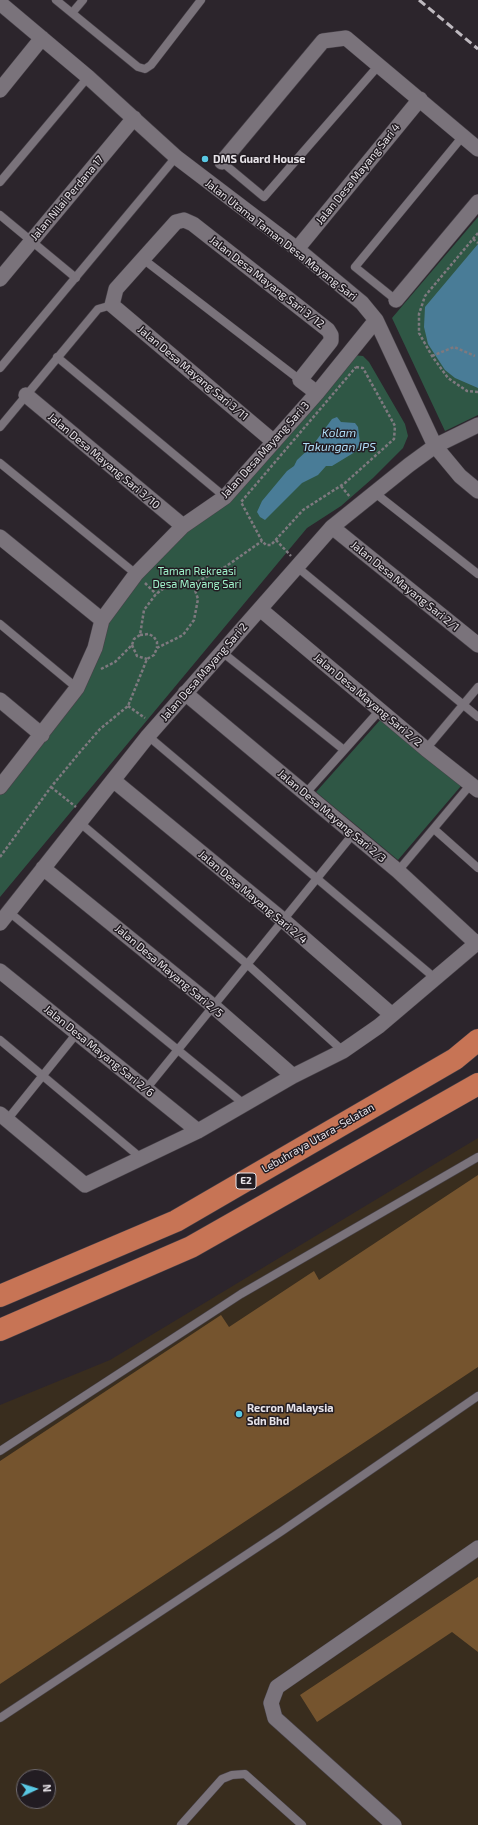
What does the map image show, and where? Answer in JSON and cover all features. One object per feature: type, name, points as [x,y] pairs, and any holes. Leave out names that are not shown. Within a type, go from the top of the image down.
[{"type":"highway","name":"Lebuhraya Utara–Selatan","points":[[0,1296],[176,1221],[455,1059],[478,1040]]},
{"type":"highway","points":[[0,1330],[191,1247],[478,1084]]},
{"type":"street","name":"Jalan Utama Taman Desa Mayang Sari","points":[[1,4],[88,77],[176,157],[297,249],[362,304],[376,320],[435,446],[460,476],[478,491]]},
{"type":"street","points":[[0,90],[42,38]]},
{"type":"street","points":[[222,162],[323,42],[346,38],[478,149]]},
{"type":"street","name":"Jalan Desa Mayang Sari 4","points":[[297,249],[420,99]]},
{"type":"street","name":"Jalan Nilai Perdana 17","points":[[0,279],[134,118]]},
{"type":"street","points":[[396,300],[478,202]]},
{"type":"street","name":"Jalan Desa Mayang Sari 3/12","points":[[143,259],[176,222],[184,220],[193,224],[328,330],[331,335],[331,341],[300,380]]},
{"type":"street","points":[[112,305],[116,289],[143,259]]},
{"type":"street","name":"Jalan Desa Mayang Sari 3/11","points":[[112,305],[274,442]]},
{"type":"street","name":"Jalan Desa Mayang Sari 3","points":[[1,783],[42,735],[77,688],[95,648],[102,620],[136,574],[183,526],[226,497],[317,393],[376,320]]},
{"type":"street","points":[[300,380],[317,393]]},
{"type":"street","name":"Jalan Desa Mayang Sari 3/10","points":[[26,395],[183,526]]},
{"type":"street","name":"Jalan Desa Mayang Sari 2","points":[[4,917],[152,731],[332,527],[409,464],[435,446],[478,426]]},
{"type":"street","name":"Jalan Desa Mayang Sari 2/1","points":[[332,527],[478,645]]},
{"type":"street","points":[[0,537],[102,620]]},
{"type":"street","name":"Jalan Desa Mayang Sari 2/2","points":[[260,609],[426,749],[474,787]]},
{"type":"street","name":"Jalan Desa Mayang Sari 2/3","points":[[185,693],[398,871],[477,943]]},
{"type":"street","points":[[0,700],[42,735]]},
{"type":"street","name":"Jalan Desa Mayang Sari 2/4","points":[[113,780],[283,920],[392,1015]]},
{"type":"street","name":"Jalan Desa Mayang Sari 2/5","points":[[43,868],[213,1006],[293,1076]]},
{"type":"street","points":[[3,1117],[85,1185],[198,1131],[293,1076],[343,1051],[392,1015],[477,943]]},
{"type":"street","name":"Jalan Desa Mayang Sari 2/6","points":[[0,971],[198,1131]]},
{"type":"street","points":[[394,1825],[275,1718],[271,1703],[277,1687],[478,1548]]},
{"type":"lane","points":[[56,0],[138,67],[145,69],[151,65],[201,0]]},
{"type":"lane","points":[[72,13],[83,0]]},
{"type":"lane","points":[[222,162],[264,197],[379,65]]},
{"type":"lane","points":[[0,182],[88,77]]},
{"type":"lane","points":[[396,300],[355,267],[464,136]]},
{"type":"lane","points":[[0,368],[176,157]]},
{"type":"lane","points":[[0,215],[76,278]]},
{"type":"lane","points":[[143,259],[300,380]]},
{"type":"lane","points":[[0,427],[98,309],[112,305]]},
{"type":"lane","points":[[57,357],[226,497]]},
{"type":"lane","points":[[0,463],[136,574]]},
{"type":"lane","points":[[375,493],[478,574]]},
{"type":"lane","points":[[298,566],[478,717]]},
{"type":"lane","points":[[0,624],[77,688]]},
{"type":"lane","points":[[222,652],[344,750]]},
{"type":"lane","points":[[426,749],[478,687]]},
{"type":"lane","points":[[305,794],[380,710]]},
{"type":"lane","points":[[152,731],[317,878],[436,979]]},
{"type":"lane","points":[[398,871],[434,829],[474,787]]},
{"type":"lane","points":[[82,818],[343,1051]]},
{"type":"lane","points":[[434,829],[478,868]]},
{"type":"lane","points":[[146,1089],[353,834]]},
{"type":"lane","points":[[4,917],[177,1050],[244,1104]]},
{"type":"lane","points":[[3,1117],[42,1076],[77,1033]]},
{"type":"lane","points":[[0,1040],[141,1158]]},
{"type":"lane","points":[[0,1451],[241,1294],[478,1157]]},
{"type":"lane","points":[[0,1718],[282,1532],[478,1396]]},
{"type":"lane","points":[[181,1825],[222,1779],[232,1775],[245,1774],[302,1825]]},
{"type":"path","points":[[478,233],[425,296],[419,314],[419,333],[432,356],[448,378],[467,390],[478,392]]},
{"type":"path","points":[[473,239],[478,244]]},
{"type":"path","points":[[432,356],[454,347],[475,356]]},
{"type":"path","points":[[356,366],[363,368],[395,426],[394,439],[345,484],[303,510],[276,540],[271,545],[266,545],[262,541],[241,502],[356,366]]},
{"type":"path","points":[[276,540],[298,566]]},
{"type":"path","points":[[157,648],[183,635],[194,620],[198,599],[193,584],[225,567],[262,541]]},
{"type":"path","points":[[132,646],[137,656],[147,658],[154,655],[157,648],[157,642],[154,637],[149,634],[140,635]]},
{"type":"path","points":[[0,857],[51,787],[100,729],[128,706],[147,658]]},
{"type":"path","points":[[128,706],[152,731]]},
{"type":"path","points":[[51,787],[82,818]]},
{"type":"shaded area","points":[[478,1138],[478,1825],[0,1825],[0,1405],[110,1360]]},
{"type":"green space","points":[[478,217],[478,415],[445,431],[392,318]]},
{"type":"green space","name":"Taman Rekreasi Desa Mayang Sari","points":[[353,355],[363,356],[369,362],[405,424],[408,436],[403,448],[373,478],[341,506],[307,528],[0,897],[0,781],[72,694],[100,618],[158,544],[227,500]]},
{"type":"green space","points":[[381,719],[461,786],[398,860],[316,792]]},
{"type":"water","points":[[478,244],[478,388],[455,378],[445,370],[428,344],[424,327],[425,307]]},
{"type":"water","name":"Kolam Takungan JPS","points":[[337,417],[341,422],[355,423],[358,427],[360,443],[355,452],[332,466],[326,466],[318,475],[302,483],[265,520],[260,517],[257,512],[262,501],[287,471],[294,466],[297,460],[313,445],[332,419]]},
{"type":"building","name":"Recron Malaysia Sdn Bhd","points":[[478,1175],[478,1367],[0,1684],[0,1461],[221,1315],[229,1327],[314,1271],[319,1280]]},
{"type":"building","points":[[478,1577],[478,1652],[452,1632],[317,1722],[300,1695]]},
{"type":"railway","points":[[419,0],[478,49]]},
{"type":"place","name":"DMS Guard House","points":[[205,159]]},
{"type":"place","name":"Recron Malaysia Sdn Bhd","points":[[239,1414]]}]
